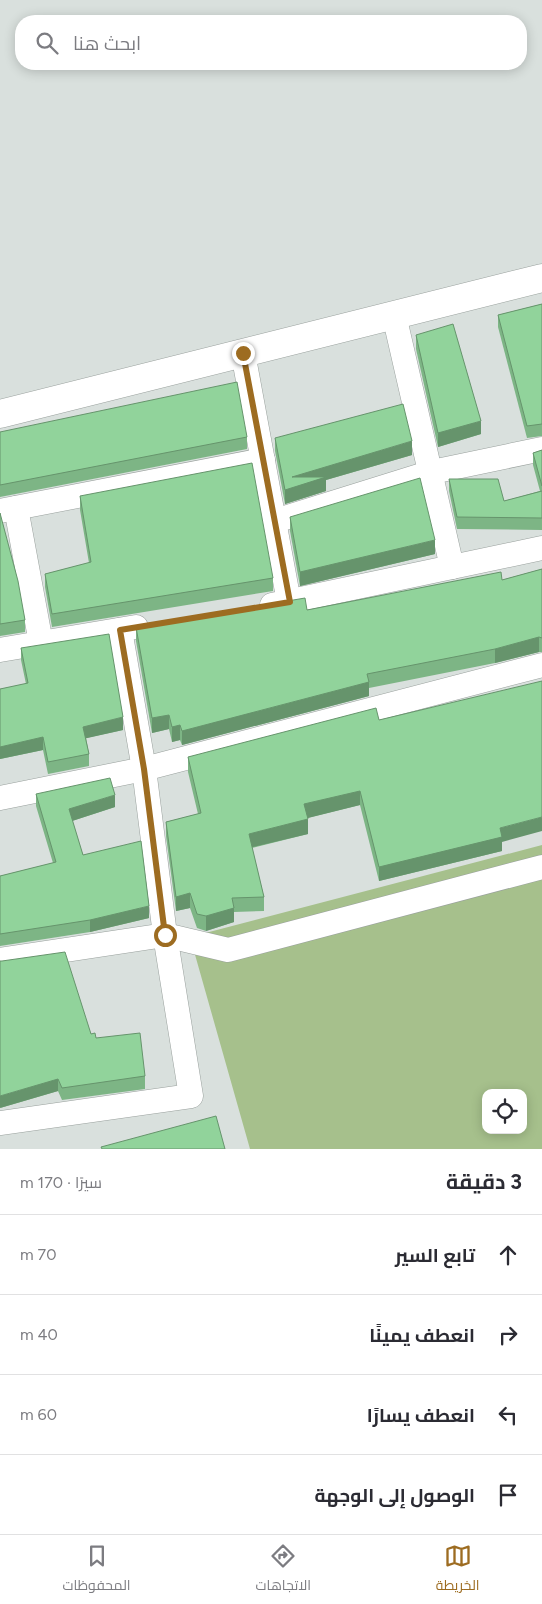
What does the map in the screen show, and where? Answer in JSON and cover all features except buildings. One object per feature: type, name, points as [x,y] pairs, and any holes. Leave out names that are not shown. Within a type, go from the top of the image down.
[{"type":"street","points":[[0,414],[542,278]]},
{"type":"street","points":[[394,315],[432,472],[452,567]]},
{"type":"street","points":[[243,353],[290,602]]},
{"type":"street","points":[[275,521],[432,472],[542,449]]},
{"type":"street","points":[[41,643],[8,509],[263,460]]},
{"type":"street","points":[[252,608],[290,602],[542,548]]},
{"type":"street","points":[[0,650],[158,624]]},
{"type":"street","points":[[0,1123],[191,1096],[165,935],[144,769],[120,630]]},
{"type":"street","points":[[0,798],[144,769],[542,665]]},
{"type":"street","points":[[0,960],[165,935],[228,950],[542,867]]},
{"type":"green space","points":[[542,845],[542,1149],[250,1149],[190,937]]},
{"type":"route","points":[[165,935],[144,769],[120,630],[290,602],[243,353]]}]
